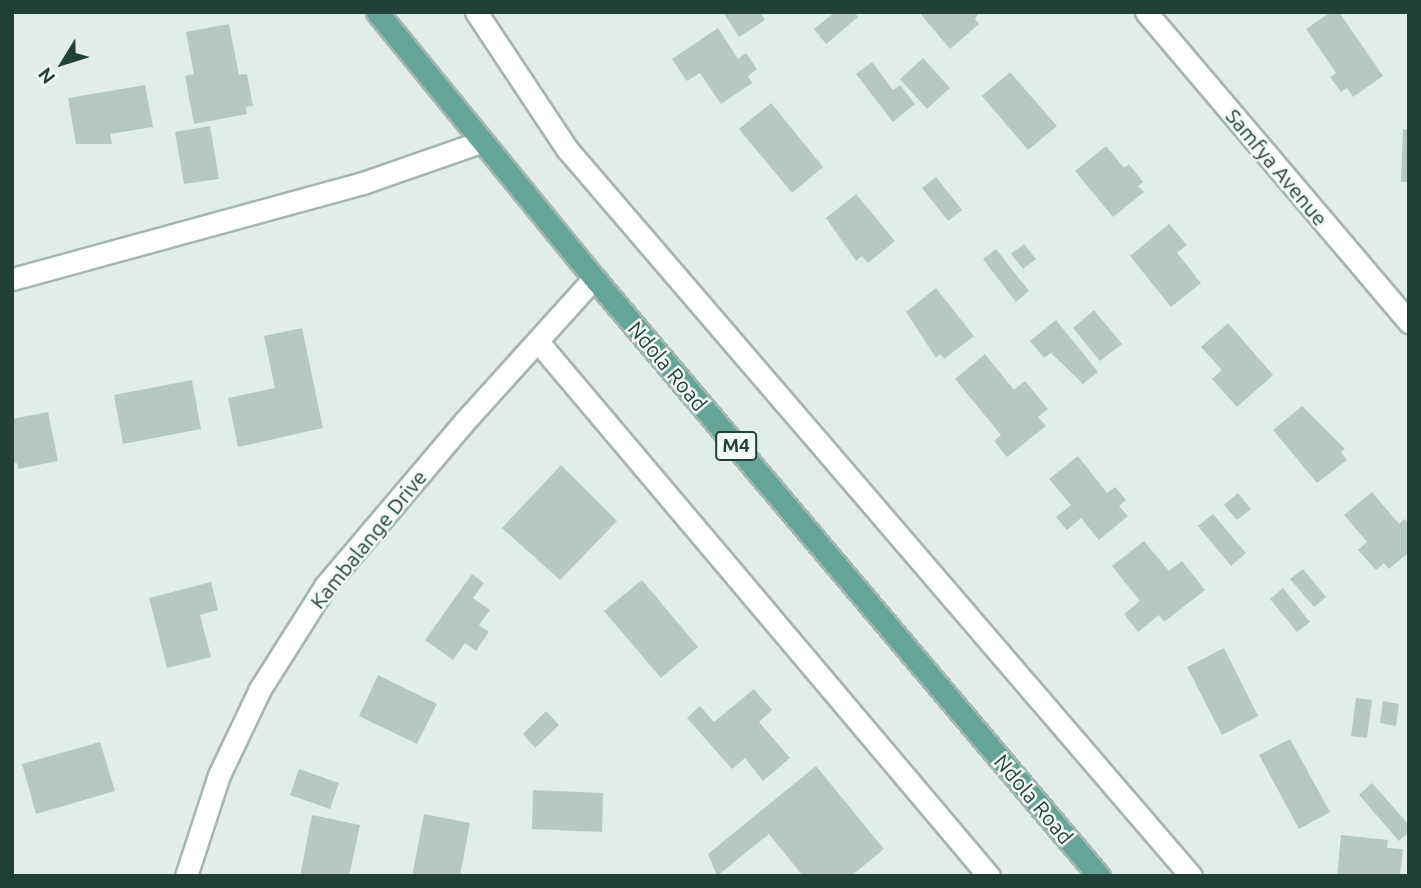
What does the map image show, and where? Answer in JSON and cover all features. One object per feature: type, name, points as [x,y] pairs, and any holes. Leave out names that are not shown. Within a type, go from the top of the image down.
[{"type":"main road","name":"Ndola Road","points":[[377,12],[594,278],[1099,876]]},
{"type":"street","points":[[476,12],[567,149],[1191,876]]},
{"type":"street","name":"Samfya Avenue","points":[[1146,12],[1409,322]]},
{"type":"street","points":[[12,279],[363,183],[481,142]]},
{"type":"street","name":"Kambalange Drive","points":[[186,876],[219,775],[260,689],[325,586],[464,422],[539,343],[594,278]]},
{"type":"street","points":[[539,343],[989,876]]},
{"type":"building","points":[[723,12],[760,12],[765,20],[739,37]]},
{"type":"building","points":[[835,12],[854,12],[858,17],[826,44],[814,29]]},
{"type":"building","points":[[919,12],[979,12],[975,19],[979,24],[950,49]]},
{"type":"building","points":[[1331,12],[1339,12],[1383,76],[1353,97],[1347,88],[1341,92],[1330,77],[1336,73],[1306,29]]},
{"type":"building","points":[[229,24],[239,75],[247,74],[253,106],[246,107],[247,114],[194,124],[185,76],[194,74],[186,32]]},
{"type":"building","points":[[718,28],[738,59],[746,53],[757,69],[748,76],[752,83],[721,104],[700,73],[687,81],[672,59]]},
{"type":"building","points":[[923,58],[950,88],[927,109],[900,79]]},
{"type":"building","points":[[872,62],[893,90],[900,85],[915,104],[893,122],[856,74]]},
{"type":"building","points":[[1010,72],[1057,126],[1028,150],[982,96]]},
{"type":"building","points":[[145,85],[153,127],[110,134],[112,144],[76,144],[68,98]]},
{"type":"building","points":[[771,103],[823,167],[792,193],[739,129]]},
{"type":"building","points":[[210,126],[219,179],[184,184],[175,132]]},
{"type":"building","points":[[1403,129],[1409,130],[1409,182],[1401,182]]},
{"type":"building","points":[[1106,146],[1124,168],[1129,164],[1143,182],[1138,186],[1144,192],[1113,217],[1075,171]]},
{"type":"building","points":[[936,177],[962,210],[948,221],[922,188]]},
{"type":"building","points":[[856,194],[895,241],[868,263],[862,256],[856,261],[826,218]]},
{"type":"building","points":[[1169,224],[1187,245],[1177,253],[1201,283],[1171,307],[1130,256]]},
{"type":"building","points":[[1024,244],[1036,259],[1023,269],[1011,254]]},
{"type":"building","points":[[996,249],[1029,291],[1016,302],[983,259]]},
{"type":"building","points":[[936,288],[974,336],[944,359],[940,354],[936,358],[906,312]]},
{"type":"building","points":[[1094,310],[1122,344],[1100,361],[1073,328]]},
{"type":"building","points":[[1056,320],[1098,372],[1083,384],[1051,353],[1044,358],[1030,341]]},
{"type":"building","points":[[1228,323],[1273,375],[1237,407],[1212,379],[1222,370],[1201,347]]},
{"type":"building","points":[[302,328],[323,428],[238,447],[228,398],[275,388],[264,336]]},
{"type":"building","points":[[985,354],[1014,390],[1025,381],[1048,409],[1038,417],[1046,426],[1007,457],[994,441],[1001,435],[955,379]]},
{"type":"building","points":[[192,380],[201,429],[123,444],[114,395]]},
{"type":"building","points":[[1302,406],[1345,449],[1341,452],[1347,460],[1317,483],[1273,430]]},
{"type":"building","points":[[48,412],[58,461],[18,469],[17,463],[12,464],[12,419]]},
{"type":"building","points":[[1078,456],[1107,493],[1115,487],[1126,500],[1119,506],[1128,516],[1099,540],[1081,518],[1067,530],[1056,517],[1071,505],[1049,479]]},
{"type":"building","points":[[561,465],[617,521],[560,580],[502,528]]},
{"type":"building","points":[[1372,492],[1399,524],[1404,519],[1409,524],[1409,552],[1389,569],[1384,563],[1376,570],[1358,550],[1367,542],[1344,515]]},
{"type":"building","points":[[1238,493],[1251,509],[1237,520],[1224,505]]},
{"type":"building","points":[[1213,514],[1246,553],[1231,566],[1198,526]]},
{"type":"building","points":[[1144,541],[1169,571],[1182,561],[1205,590],[1164,622],[1159,615],[1138,632],[1124,614],[1140,601],[1112,566]]},
{"type":"building","points":[[1303,569],[1326,597],[1314,607],[1290,579]]},
{"type":"building","points":[[472,574],[484,583],[473,598],[490,610],[479,625],[489,632],[476,651],[465,643],[453,660],[425,640]]},
{"type":"building","points":[[642,580],[698,647],[661,678],[604,611]]},
{"type":"building","points":[[211,582],[218,610],[200,615],[211,657],[167,668],[149,598]]},
{"type":"building","points":[[1283,588],[1310,622],[1297,632],[1270,599]]},
{"type":"building","points":[[1224,648],[1258,716],[1222,735],[1187,667]]},
{"type":"building","points":[[378,675],[437,704],[417,744],[359,716]]},
{"type":"building","points":[[754,689],[772,710],[759,722],[790,758],[763,781],[745,758],[732,769],[687,718],[700,706],[714,722]]},
{"type":"building","points":[[1356,698],[1372,700],[1367,738],[1351,736]]},
{"type":"building","points":[[1383,701],[1399,704],[1396,726],[1380,723]]},
{"type":"building","points":[[546,711],[559,725],[535,748],[523,734]]},
{"type":"building","points":[[1290,739],[1330,812],[1299,829],[1259,755]]},
{"type":"building","points":[[100,742],[115,791],[36,814],[22,764]]},
{"type":"building","points":[[816,766],[884,849],[851,876],[803,876],[769,834],[717,876],[708,854]]},
{"type":"building","points":[[299,769],[339,783],[330,809],[290,795]]},
{"type":"building","points":[[1372,783],[1409,825],[1409,832],[1399,841],[1359,795]]},
{"type":"building","points":[[533,790],[603,793],[602,832],[532,829]]},
{"type":"building","points":[[424,814],[470,823],[460,876],[412,876]]},
{"type":"building","points":[[312,815],[360,825],[349,876],[300,876]]},
{"type":"building","points":[[1341,835],[1388,840],[1387,848],[1403,849],[1400,876],[1337,876]]}]
